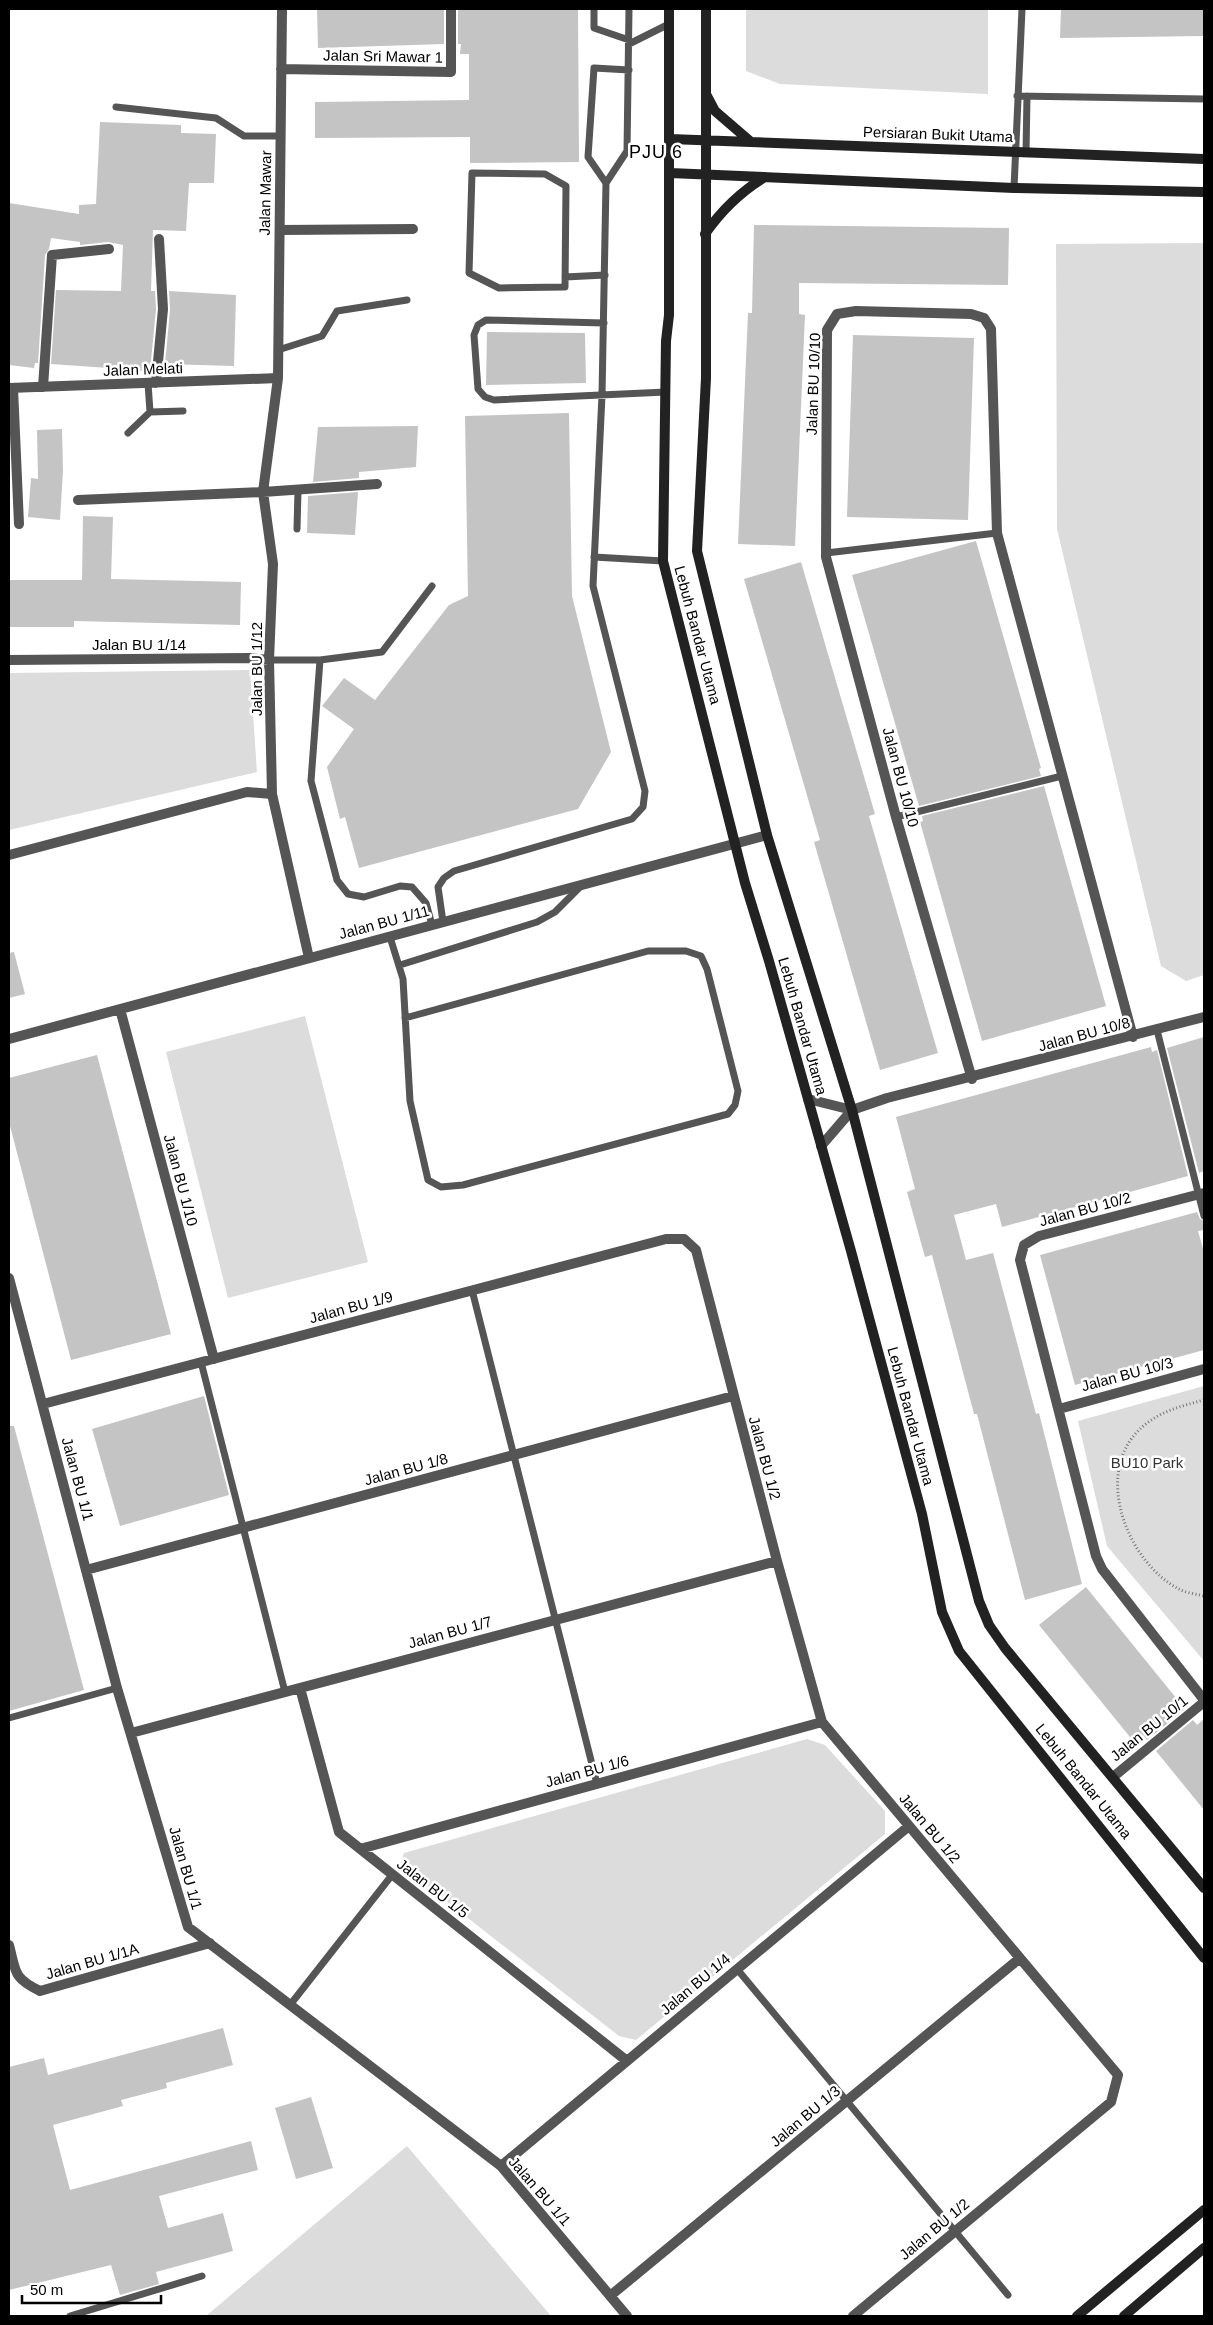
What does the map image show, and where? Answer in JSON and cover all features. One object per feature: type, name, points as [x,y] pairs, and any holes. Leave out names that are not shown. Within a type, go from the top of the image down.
[{"type":"main road","name":"Lebuh Bandar Utama","points":[[669,9],[670,315],[666,341],[663,561],[734,844],[808,1099],[922,1514],[942,1612],[959,1651],[1204,1958]]},
{"type":"main road","name":"Lebuh Bandar Utama","points":[[706,9],[704,174],[706,378],[697,551],[767,835],[852,1110],[982,1609],[989,1625],[1005,1648],[1204,1888]]},
{"type":"main road","points":[[705,91],[715,111],[751,142]]},
{"type":"main road","name":"Persiaran Bukit Utama","points":[[670,139],[1204,158]]},
{"type":"main road","points":[[670,173],[1014,188],[1204,192]]},
{"type":"main road","points":[[705,234],[726,208],[746,188],[766,177]]},
{"type":"main road","points":[[1077,2316],[1204,2210]]},
{"type":"main road","points":[[1124,2316],[1204,2248]]},
{"type":"street","name":"Jalan Mawar","points":[[278,378],[282,9]]},
{"type":"street","name":"Jalan Sri Mawar 1","points":[[281,69],[451,72],[451,9]]},
{"type":"street","points":[[280,230],[413,230]]},
{"type":"street","points":[[152,383],[163,309],[159,239]]},
{"type":"street","points":[[43,387],[52,255],[108,248]]},
{"type":"street","name":"Jalan BU 10/10","points":[[972,1078],[896,817],[826,553],[827,330],[837,314],[856,311],[971,314],[984,318],[991,329],[997,533],[1132,1037]]},
{"type":"street","name":"Jalan Melati","points":[[11,388],[278,378]]},
{"type":"street","name":"Jalan BU 1/12","points":[[278,378],[263,492],[273,564],[269,660],[272,794],[309,958]]},
{"type":"street","points":[[11,388],[19,524]]},
{"type":"street","points":[[78,500],[263,492],[377,484]]},
{"type":"street","name":"Jalan BU 1/14","points":[[9,660],[240,658],[269,660]]},
{"type":"street","points":[[9,855],[247,792],[272,794]]},
{"type":"street","name":"Jalan BU 1/11","points":[[9,1038],[767,835]]},
{"type":"street","name":"Jalan BU 1/10","points":[[120,1009],[214,1359]]},
{"type":"street","name":"Jalan BU 10/8","points":[[972,1078],[1204,1017]]},
{"type":"street","points":[[821,1146],[852,1110],[887,1098],[972,1078]]},
{"type":"street","points":[[808,1099],[852,1110]]},
{"type":"street","name":"Jalan BU 10/2","points":[[1202,1194],[1039,1236],[1024,1245],[1020,1260],[1096,1556],[1102,1569],[1204,1701]]},
{"type":"street","name":"Jalan BU 1/9","points":[[43,1404],[666,1239]]},
{"type":"street","name":"Jalan BU 1/2","points":[[666,1239],[684,1239],[696,1250],[777,1561],[822,1722],[1118,2075],[1111,2102],[853,2316]]},
{"type":"street","name":"Jalan BU 1/1","points":[[9,1278],[117,1688],[188,1927],[501,2166],[626,2316]]},
{"type":"street","name":"Jalan BU 10/3","points":[[1059,1409],[1204,1369]]},
{"type":"street","name":"Jalan BU 1/8","points":[[86,1570],[733,1396]]},
{"type":"street","name":"Jalan BU 1/7","points":[[130,1733],[777,1561]]},
{"type":"street","name":"Jalan BU 1/5","points":[[300,1688],[339,1832],[627,2060]]},
{"type":"street","name":"Jalan BU 10/1","points":[[1113,1777],[1204,1701]]},
{"type":"street","name":"Jalan BU 1/6","points":[[360,1849],[822,1722]]},
{"type":"street","name":"Jalan BU 1/4","points":[[501,2166],[909,1826]]},
{"type":"street","name":"Jalan BU 1/1A","points":[[9,1945],[15,1970],[23,1982],[40,1991],[210,1944]]},
{"type":"street","name":"Jalan BU 1/3","points":[[610,2296],[1020,1958]]},
{"type":"lane","points":[[594,9],[594,28],[629,42],[669,24]]},
{"type":"lane","points":[[443,922],[438,887],[444,878],[454,871],[632,819],[643,807],[644,791],[593,586],[602,395],[606,183],[627,151],[629,9]]},
{"type":"lane","points":[[1014,188],[1022,9]]},
{"type":"lane","points":[[606,183],[588,157],[594,68],[629,70]]},
{"type":"lane","points":[[1017,96],[1204,99]]},
{"type":"lane","points":[[1026,153],[1027,96]]},
{"type":"lane","points":[[116,107],[216,118],[244,136],[281,136]]},
{"type":"lane","points":[[472,173],[545,174],[566,186],[565,277],[565,287],[498,288],[470,273],[472,173]]},
{"type":"lane","points":[[565,277],[604,275]]},
{"type":"lane","points":[[278,350],[322,336],[337,311],[407,300]]},
{"type":"lane","points":[[604,323],[486,320],[478,325],[474,336],[478,388],[485,397],[494,400],[666,392]]},
{"type":"lane","points":[[150,412],[152,383]]},
{"type":"lane","points":[[128,433],[150,412],[183,411]]},
{"type":"lane","points":[[296,530],[298,490]]},
{"type":"lane","points":[[826,553],[997,533]]},
{"type":"lane","points":[[594,557],[663,561]]},
{"type":"lane","points":[[269,660],[320,660],[382,652],[432,586]]},
{"type":"lane","points":[[320,660],[312,781],[337,880],[348,894],[364,897],[400,886],[412,887],[426,903],[432,925]]},
{"type":"lane","points":[[896,817],[1062,776]]},
{"type":"lane","points":[[400,965],[537,922],[555,912],[583,884]]},
{"type":"lane","points":[[390,937],[403,979],[405,1018],[410,1101],[428,1180],[441,1187],[463,1185],[718,1117],[728,1114],[735,1105],[738,1091],[706,970],[701,956],[686,951],[648,951],[405,1018]]},
{"type":"lane","points":[[1157,1030],[1202,1194],[1204,1216]]},
{"type":"lane","points":[[472,1290],[597,1784]]},
{"type":"lane","points":[[201,1362],[285,1692]]},
{"type":"lane","points":[[9,1718],[117,1688]]},
{"type":"lane","points":[[290,2005],[392,1875]]},
{"type":"lane","points":[[737,1969],[1008,2295]]},
{"type":"lane","points":[[70,2316],[202,2276]]},
{"type":"path","points":[[1204,1400],[1171,1409],[1139,1430],[1125,1453],[1118,1482],[1119,1507],[1127,1532],[1140,1552],[1159,1575],[1179,1589],[1204,1596]]},
{"type":"green space","points":[[746,9],[988,9],[988,94],[780,84],[746,71]]},
{"type":"green space","points":[[1204,243],[1204,975],[1186,981],[1161,966],[1057,529],[1056,244]]},
{"type":"green space","points":[[250,670],[257,772],[9,830],[9,673]]},
{"type":"green space","points":[[305,1016],[368,1262],[228,1298],[166,1052]]},
{"type":"green space","name":"BU10 Park","points":[[1204,1386],[1204,1661],[1107,1546],[1078,1421]]},
{"type":"green space","points":[[807,1739],[825,1745],[885,1811],[885,1834],[636,2040],[619,2036],[400,1865],[404,1853]]},
{"type":"green space","points":[[407,2146],[551,2316],[206,2316]]},
{"type":"building","points":[[317,9],[444,9],[444,44],[318,48]]},
{"type":"building","points":[[458,9],[578,9],[579,162],[470,163],[470,137],[315,138],[315,102],[469,100],[469,54],[460,54],[461,44],[458,44]]},
{"type":"building","points":[[1061,9],[1204,9],[1204,36],[1060,38]]},
{"type":"building","points":[[100,122],[181,125],[181,133],[216,134],[214,183],[189,183],[186,231],[153,230],[151,291],[155,291],[156,309],[150,371],[123,371],[123,369],[51,364],[56,290],[121,291],[123,245],[108,242],[80,245],[80,242],[51,238],[49,249],[45,255],[38,363],[35,363],[34,368],[9,365],[9,203],[79,214],[79,205],[96,204]]},
{"type":"building","points":[[754,225],[1009,228],[1008,285],[799,283],[799,314],[805,315],[795,546],[738,544],[748,313],[752,313]]},
{"type":"building","points":[[169,291],[236,295],[234,366],[165,364],[170,310]]},
{"type":"building","points":[[487,332],[585,333],[586,383],[486,385]]},
{"type":"building","points":[[853,335],[974,338],[968,520],[847,517]]},
{"type":"building","points":[[569,413],[572,596],[611,752],[578,809],[359,868],[345,817],[340,819],[327,767],[354,729],[322,706],[344,678],[375,700],[449,605],[468,596],[465,416]]},
{"type":"building","points":[[418,426],[416,467],[359,472],[359,478],[313,482],[318,427]]},
{"type":"building","points":[[62,429],[63,471],[60,520],[28,517],[31,478],[38,479],[37,430]]},
{"type":"building","points":[[358,492],[355,535],[307,533],[308,496]]},
{"type":"building","points":[[83,516],[113,517],[111,579],[241,582],[240,625],[74,621],[74,627],[9,627],[9,580],[82,580]]},
{"type":"building","points":[[976,541],[1041,768],[1039,769],[1041,776],[919,806],[852,575]]},
{"type":"building","points":[[801,562],[875,814],[869,816],[938,1053],[880,1070],[814,842],[820,840],[744,579]]},
{"type":"building","points":[[1044,786],[1106,1006],[982,1041],[920,822],[923,821],[922,816]]},
{"type":"building","points":[[14,952],[25,994],[9,998],[9,953]]},
{"type":"building","points":[[1204,1037],[1204,1171],[1199,1173],[1167,1048]]},
{"type":"building","points":[[1151,1047],[1152,1052],[1157,1050],[1188,1176],[1002,1227],[996,1204],[954,1215],[966,1260],[993,1253],[1036,1414],[1039,1413],[1082,1584],[1025,1600],[977,1414],[974,1414],[932,1255],[925,1257],[907,1192],[915,1189],[896,1117]]},
{"type":"building","points":[[97,1055],[171,1334],[71,1360],[9,1122],[9,1078]]},
{"type":"building","points":[[1197,1212],[1200,1219],[1204,1221],[1204,1230],[1198,1231],[1204,1252],[1204,1350],[1075,1385],[1040,1255]]},
{"type":"building","points":[[204,1396],[229,1495],[120,1526],[92,1429]]},
{"type":"building","points":[[9,1426],[14,1426],[84,1690],[9,1711]]},
{"type":"building","points":[[1086,1587],[1185,1709],[1147,1740],[1143,1735],[1134,1742],[1039,1625]]},
{"type":"building","points":[[1204,1719],[1204,1810],[1156,1751],[1193,1720],[1197,1725]]},
{"type":"building","points":[[223,2028],[233,2065],[166,2083],[167,2088],[121,2100],[123,2106],[53,2125],[70,2190],[251,2141],[258,2170],[159,2196],[168,2228],[223,2213],[233,2251],[156,2272],[159,2284],[120,2295],[111,2265],[9,2290],[9,2067],[44,2058],[48,2075]]},
{"type":"building","points":[[311,2097],[333,2168],[296,2179],[275,2108]]},
{"type":"district","name":"PJU 6","points":[[656,152]]}]
